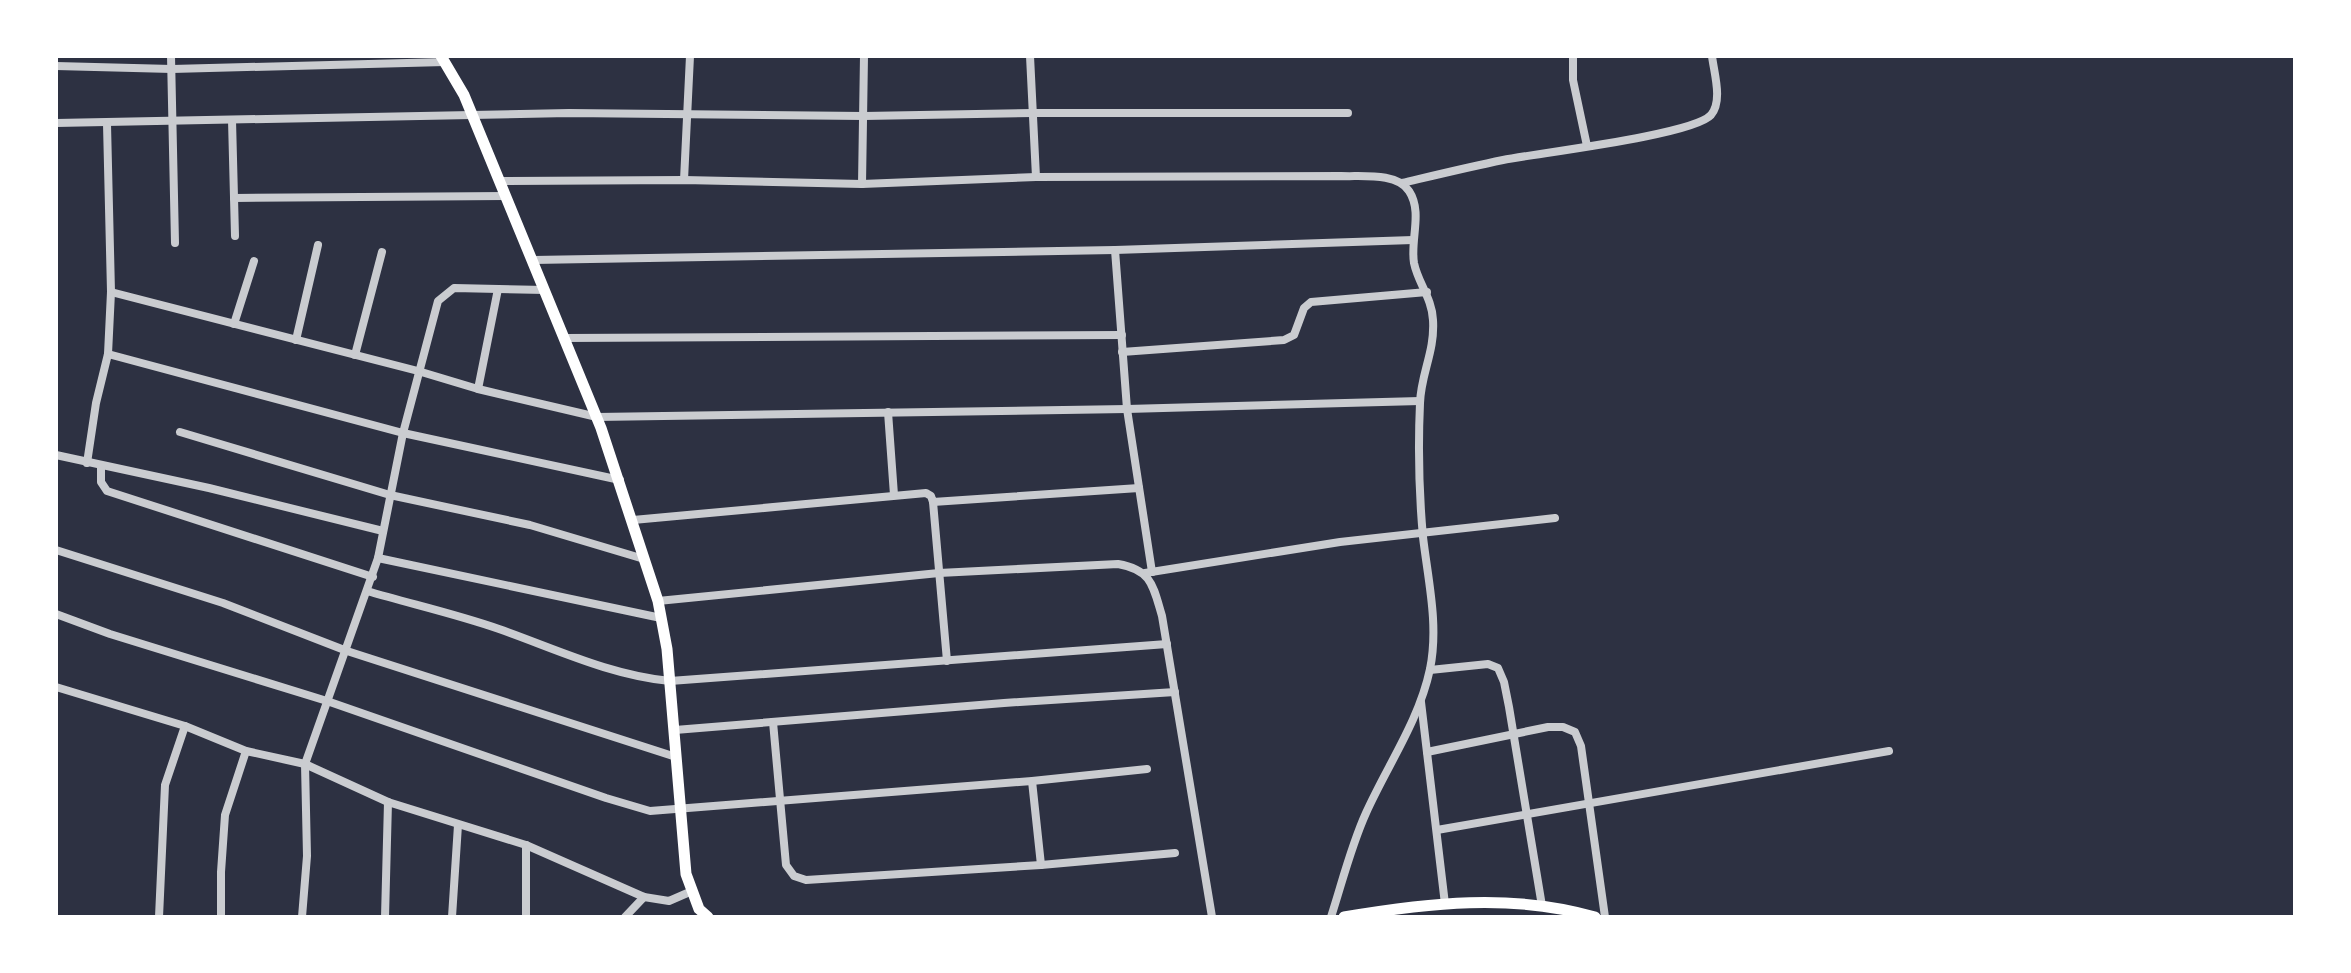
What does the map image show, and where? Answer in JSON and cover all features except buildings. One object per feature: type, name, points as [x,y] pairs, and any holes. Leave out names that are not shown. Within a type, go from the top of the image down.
[{"type":"main road","points":[[443,59],[472,114],[533,260],[597,417],[633,520],[661,618],[675,730],[686,874],[699,909],[708,917]]},
{"type":"main road","points":[[1344,917],[1445,904],[1505,902],[1595,917]]},
{"type":"street","points":[[171,56],[175,243]]},
{"type":"street","points":[[684,180],[690,56]]},
{"type":"street","points":[[862,184],[864,56]]},
{"type":"street","points":[[1030,56],[1036,177]]},
{"type":"street","points":[[1573,56],[1573,80],[1587,146]]},
{"type":"street","points":[[500,181],[684,180],[862,184],[1036,177],[1341,176],[1390,179],[1402,183],[1506,159],[1688,126],[1706,119],[1716,108],[1717,101],[1712,56]]},
{"type":"street","points":[[56,66],[172,69],[443,59]]},
{"type":"street","points":[[56,123],[472,114],[864,116],[1348,113]]},
{"type":"street","points":[[232,120],[235,236]]},
{"type":"street","points":[[87,463],[96,403],[108,354],[111,292],[107,124]]},
{"type":"street","points":[[1331,917],[1364,818],[1421,699],[1430,670],[1434,624],[1423,533],[1420,401],[1433,350],[1433,318],[1427,292],[1415,268],[1414,201],[1402,183]]},
{"type":"street","points":[[234,198],[506,196]]},
{"type":"street","points":[[533,260],[1115,250],[1413,240]]},
{"type":"street","points":[[296,340],[318,245]]},
{"type":"street","points":[[1115,250],[1127,409],[1148,572],[1167,644],[1212,917]]},
{"type":"street","points":[[355,355],[382,252]]},
{"type":"street","points":[[234,324],[254,261]]},
{"type":"street","points":[[302,917],[307,856],[305,764],[373,577],[403,433],[438,301],[444,293],[454,288],[545,290]]},
{"type":"street","points":[[478,389],[498,289]]},
{"type":"street","points":[[111,292],[478,389],[597,417],[1420,401]]},
{"type":"street","points":[[1122,352],[1284,340],[1294,335],[1304,308],[1311,302],[1427,292]]},
{"type":"street","points":[[565,338],[1122,335]]},
{"type":"street","points":[[108,354],[403,433],[620,480]]},
{"type":"street","points":[[888,412],[894,495]]},
{"type":"street","points":[[180,432],[390,495],[530,525],[644,559]]},
{"type":"street","points":[[56,455],[209,488],[383,531]]},
{"type":"street","points":[[101,466],[101,482],[107,491],[373,577]]},
{"type":"street","points":[[933,502],[1139,488]]},
{"type":"street","points":[[633,520],[926,493],[933,502],[947,661]]},
{"type":"street","points":[[658,601],[939,573],[1118,564],[1148,572],[1340,542],[1555,518]]},
{"type":"street","points":[[56,550],[223,603],[347,651],[676,757]]},
{"type":"street","points":[[378,558],[661,618]]},
{"type":"street","points":[[367,591],[497,629],[597,666],[640,678],[670,681],[1167,644]]},
{"type":"street","points":[[56,614],[650,811],[1147,769]]},
{"type":"street","points":[[1430,670],[1488,664],[1498,668],[1504,682],[1514,733],[1542,906]]},
{"type":"street","points":[[56,687],[185,726],[246,751],[305,764],[388,802],[526,845],[644,897],[669,901],[692,891]]},
{"type":"street","points":[[675,730],[1175,692]]},
{"type":"street","points":[[1421,699],[1445,904]]},
{"type":"street","points":[[773,722],[786,865],[794,876],[806,880],[1175,853]]},
{"type":"street","points":[[159,917],[165,785],[185,726]]},
{"type":"street","points":[[1427,752],[1548,727],[1563,727],[1575,732],[1581,746],[1605,917]]},
{"type":"street","points":[[221,917],[225,815],[246,751]]},
{"type":"street","points":[[1437,830],[1889,751]]},
{"type":"street","points":[[1032,781],[1041,865]]},
{"type":"street","points":[[385,917],[388,802]]},
{"type":"street","points":[[452,917],[458,825]]},
{"type":"street","points":[[526,845],[526,917]]},
{"type":"street","points":[[625,917],[644,897]]}]
